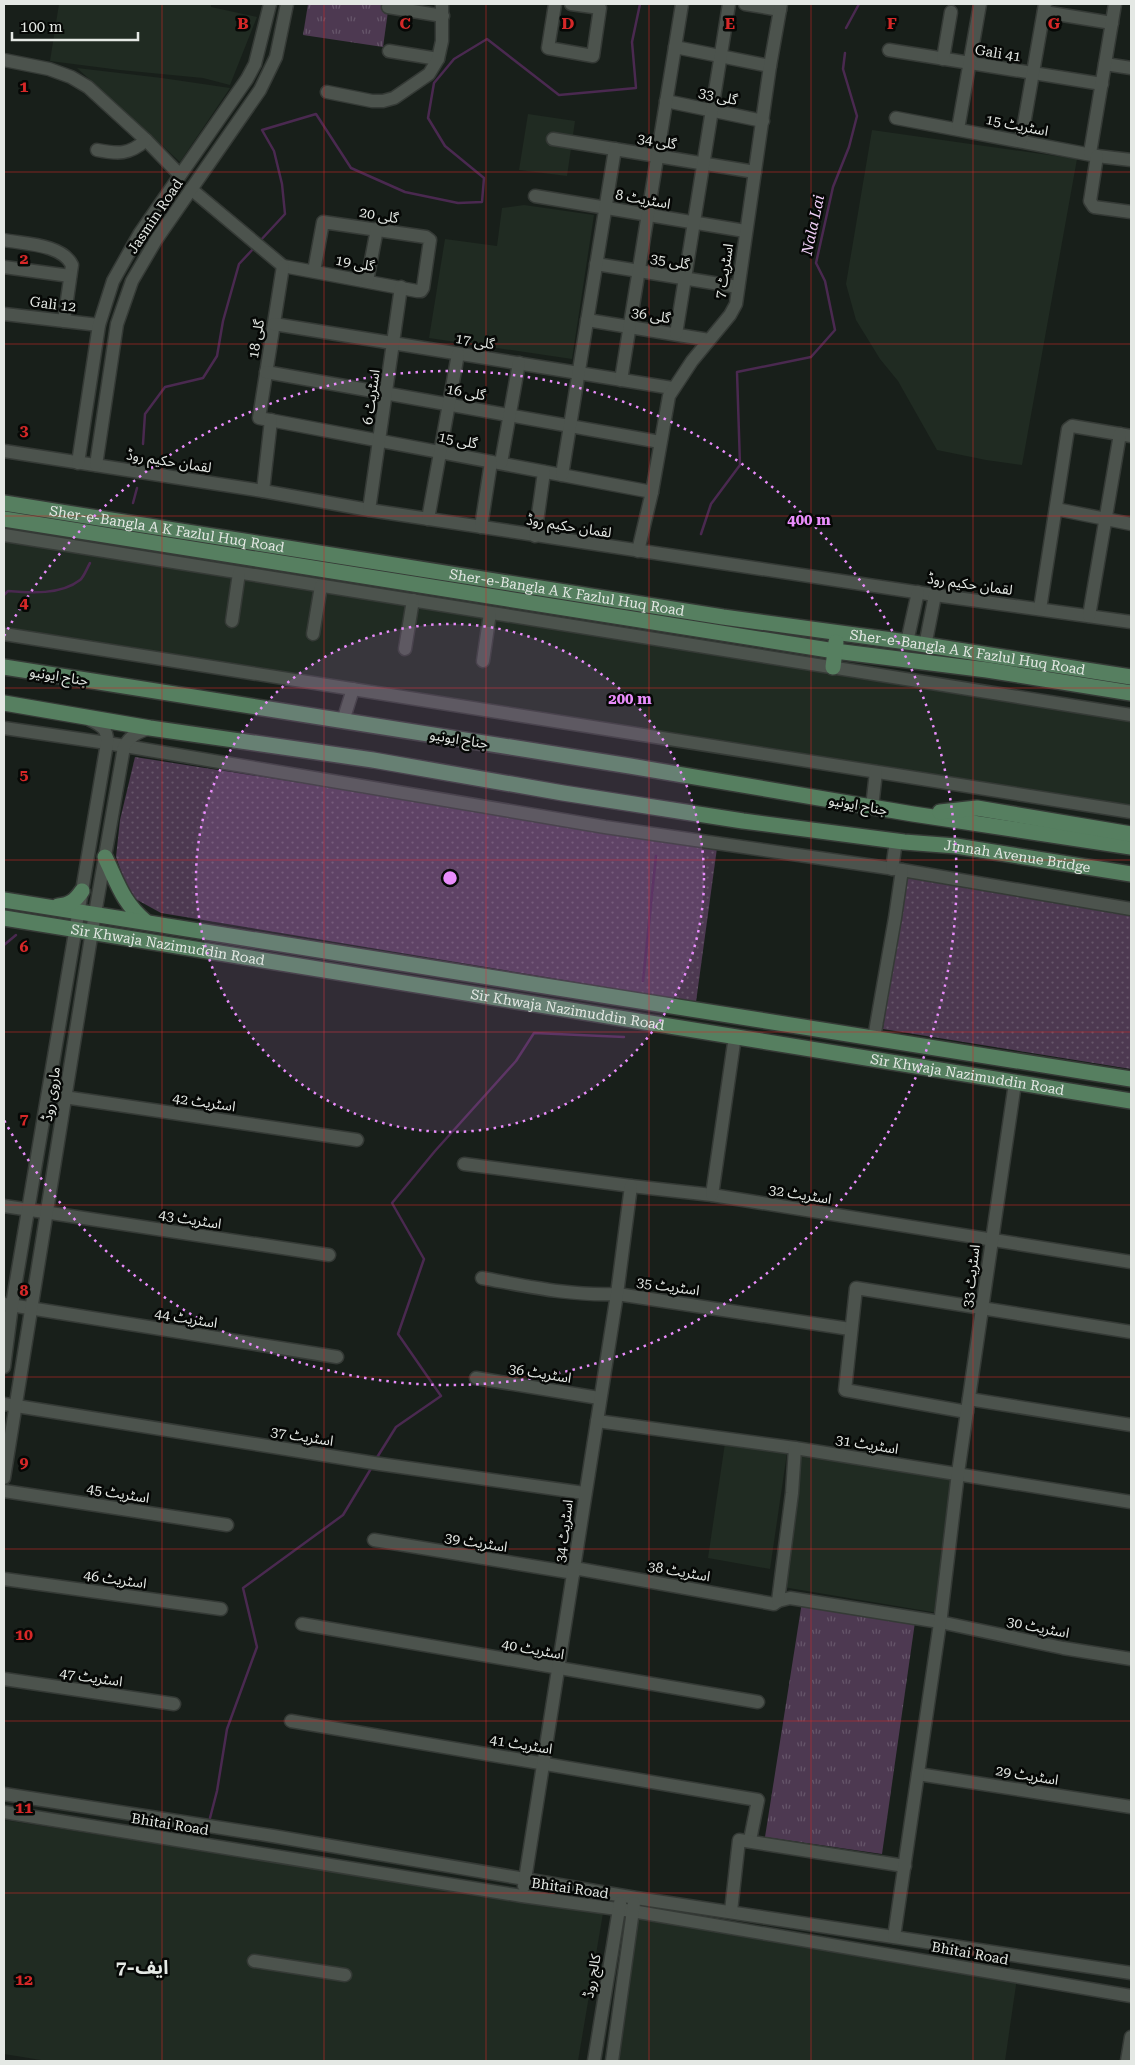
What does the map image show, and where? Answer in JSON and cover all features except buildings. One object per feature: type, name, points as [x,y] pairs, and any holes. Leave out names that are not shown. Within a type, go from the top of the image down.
[{"type":"main road","name":"Sher-e-Bangla A K Fazlul Huq Road","points":[[4,503],[837,634],[907,642],[1131,677]]},
{"type":"main road","points":[[33,524],[35,508]]},
{"type":"main road","name":"Sher-e-Bangla A K Fazlul Huq Road","points":[[4,519],[835,651],[987,670],[1131,693]]},
{"type":"main road","points":[[386,580],[390,564]]},
{"type":"main road","points":[[833,667],[837,634]]},
{"type":"main road","name":"جناح ایونیو","points":[[4,667],[913,814]]},
{"type":"main road","points":[[4,703],[78,714],[150,728],[373,760],[734,820],[900,842],[974,859],[1131,884]]},
{"type":"main road","points":[[913,814],[977,808],[1131,834]]},
{"type":"main road","name":"Jinnah Avenue Bridge","points":[[913,814],[1131,847]]},
{"type":"main road","name":"Jinnah Avenue Bridge","points":[[900,842],[956,846],[1131,874]]},
{"type":"main road","points":[[105,857],[126,902],[146,922]]},
{"type":"main road","points":[[49,907],[70,904],[82,891]]},
{"type":"main road","name":"Sir Khwaja Nazimuddin Road","points":[[4,900],[1131,1079]]},
{"type":"main road","name":"Sir Khwaja Nazimuddin Road","points":[[4,918],[76,928],[1131,1101]]},
{"type":"main road","points":[[951,1072],[953,1050]]},
{"type":"street","name":"Jasmin Road","points":[[78,463],[100,322],[112,281],[121,264],[233,100],[255,64],[270,4]]},
{"type":"street","name":"Jasmin Road","points":[[96,465],[117,324],[132,281],[142,262],[260,90],[271,70],[280,42],[287,4]]},
{"type":"street","points":[[555,4],[548,48],[593,56],[600,8],[571,4]]},
{"type":"street","points":[[621,380],[682,4]]},
{"type":"street","points":[[676,334],[729,4]]},
{"type":"street","points":[[745,4],[780,7]]},
{"type":"street","points":[[958,129],[980,4]]},
{"type":"street","points":[[1115,4],[1102,84],[1090,201],[1094,207],[1131,212]]},
{"type":"street","points":[[1021,141],[1033,74],[1041,6],[1112,23]]},
{"type":"street","points":[[327,92],[377,102],[394,98],[429,74],[438,59],[442,41],[442,10],[388,7]]},
{"type":"street","name":"اسٹریٹ 7","points":[[638,551],[652,492],[660,442],[672,388],[730,315],[736,304],[745,231],[780,7]]},
{"type":"street","points":[[943,59],[950,12]]},
{"type":"street","points":[[675,48],[770,66]]},
{"type":"street","name":"Gali 41","points":[[889,50],[1102,84]]},
{"type":"street","points":[[389,51],[438,59]]},
{"type":"street","points":[[4,60],[48,69],[71,77],[88,87],[146,140],[180,175]]},
{"type":"street","points":[[1105,64],[1131,68]]},
{"type":"street","name":"گلی 33","points":[[666,101],[763,121]]},
{"type":"street","name":"اسٹریٹ 15","points":[[896,118],[1094,155],[1131,160]]},
{"type":"street","name":"گلی 34","points":[[553,139],[755,172]]},
{"type":"street","points":[[97,150],[124,152],[135,150],[146,140]]},
{"type":"street","points":[[562,475],[615,149]]},
{"type":"street","points":[[191,190],[283,266]]},
{"type":"street","name":"اسٹریٹ 8","points":[[535,196],[745,231]]},
{"type":"street","name":"گلی 20","points":[[314,271],[323,222],[426,237],[430,240],[421,291]]},
{"type":"street","points":[[367,281],[376,229]]},
{"type":"street","points":[[4,240],[58,250],[68,257],[72,265],[64,321]]},
{"type":"street","name":"گلی 35","points":[[596,264],[738,287]]},
{"type":"street","name":"گلی 19","points":[[283,266],[421,291]]},
{"type":"street","name":"گلی 18","points":[[263,491],[266,372],[283,266]]},
{"type":"street","points":[[4,267],[70,276]]},
{"type":"street","name":"اسٹریٹ 6","points":[[369,510],[401,288]]},
{"type":"street","name":"Gali 12","points":[[4,314],[64,321],[117,324]]},
{"type":"street","name":"گلی 36","points":[[587,320],[709,340]]},
{"type":"street","name":"گلی 17","points":[[274,324],[672,388]]},
{"type":"street","points":[[428,519],[458,354]]},
{"type":"street","points":[[481,527],[509,416],[519,364]]},
{"type":"street","name":"گلی 16","points":[[266,372],[660,442]]},
{"type":"street","name":"گلی 15","points":[[265,419],[652,492]]},
{"type":"street","points":[[1040,609],[1070,427],[1126,435],[1106,519],[1089,616]]},
{"type":"street","name":"لقمان حکیم روڈ","points":[[4,451],[535,536],[1131,622]]},
{"type":"street","points":[[535,536],[544,472]]},
{"type":"street","points":[[1056,509],[1131,524]]},
{"type":"street","points":[[4,535],[1131,715]]},
{"type":"street","points":[[232,621],[239,573]]},
{"type":"street","points":[[382,596],[386,580]]},
{"type":"street","points":[[313,634],[321,586]]},
{"type":"street","points":[[907,642],[918,592]]},
{"type":"street","points":[[925,646],[935,595]]},
{"type":"street","points":[[404,649],[412,600]]},
{"type":"street","points":[[483,661],[490,613]]},
{"type":"street","points":[[4,634],[1131,812]]},
{"type":"street","points":[[343,721],[353,689]]},
{"type":"street","points":[[78,714],[104,728],[108,736],[107,743]]},
{"type":"street","points":[[4,728],[107,743],[605,827],[897,869],[1131,909]]},
{"type":"street","points":[[124,746],[130,737],[137,732],[150,728]]},
{"type":"street","name":"ماروی روڈ","points":[[4,1367],[8,1304],[28,1210],[107,743]]},
{"type":"street","name":"ماروی روڈ","points":[[4,1478],[10,1405],[31,1308],[124,746]]},
{"type":"street","points":[[872,807],[876,772]]},
{"type":"street","points":[[874,1038],[895,918],[900,842]]},
{"type":"street","points":[[712,1195],[735,1036]]},
{"type":"street","name":"اسٹریٹ 33","points":[[894,1937],[940,1622],[958,1473],[1014,1083]]},
{"type":"street","name":"اسٹریٹ 42","points":[[47,1095],[356,1140]]},
{"type":"street","name":"اسٹریٹ 32","points":[[464,1164],[712,1195],[1131,1262]]},
{"type":"street","name":"اسٹریٹ 34","points":[[522,1896],[559,1669],[631,1186]]},
{"type":"street","name":"اسٹریٹ 43","points":[[4,1206],[329,1256]]},
{"type":"street","name":"اسٹریٹ 35","points":[[482,1278],[554,1291],[588,1295],[616,1294],[850,1329]]},
{"type":"street","points":[[967,1412],[845,1390],[850,1329],[856,1288],[1131,1332]]},
{"type":"street","name":"اسٹریٹ 44","points":[[8,1304],[337,1357]]},
{"type":"street","name":"اسٹریٹ 36","points":[[476,1378],[599,1398]]},
{"type":"street","points":[[969,1399],[1131,1425]]},
{"type":"street","name":"اسٹریٹ 37","points":[[10,1405],[584,1493]]},
{"type":"street","name":"اسٹریٹ 31","points":[[596,1421],[795,1448],[1131,1502]]},
{"type":"street","points":[[778,1601],[792,1493],[795,1448]]},
{"type":"street","name":"اسٹریٹ 45","points":[[4,1490],[227,1525]]},
{"type":"street","name":"اسٹریٹ 39","points":[[374,1540],[574,1570]]},
{"type":"street","name":"اسٹریٹ 38","points":[[574,1570],[774,1604],[790,1598],[940,1622]]},
{"type":"street","name":"اسٹریٹ 46","points":[[4,1579],[222,1609]]},
{"type":"street","name":"اسٹریٹ 30","points":[[940,1622],[1063,1648],[1131,1659]]},
{"type":"street","name":"اسٹریٹ 40","points":[[302,1624],[758,1702]]},
{"type":"street","name":"اسٹریٹ 47","points":[[4,1679],[174,1704]]},
{"type":"street","name":"اسٹریٹ 41","points":[[291,1721],[543,1762],[758,1800],[750,1840]]},
{"type":"street","name":"اسٹریٹ 29","points":[[918,1774],[1131,1806]]},
{"type":"street","name":"Bhitai Road","points":[[4,1794],[274,1836],[621,1896],[731,1911],[1131,1973]]},
{"type":"street","name":"Bhitai Road","points":[[4,1812],[522,1896],[632,1911],[1131,1996]]},
{"type":"street","points":[[270,1855],[274,1836]]},
{"type":"street","points":[[731,1911],[739,1840],[750,1840],[904,1866]]},
{"type":"street","name":"کالج روڈ","points":[[594,2061],[621,1896]]},
{"type":"street","points":[[612,2061],[632,1911],[636,1898]]},
{"type":"street","points":[[254,1961],[345,1976]]},
{"type":"street","points":[[1128,2061],[1131,2037]]},
{"type":"shaded area","points":[[59,4],[211,4],[211,7],[257,17],[230,85],[203,78],[50,61]]},
{"type":"shaded area","points":[[77,68],[162,78],[230,88],[180,162]]},
{"type":"shaded area","points":[[528,114],[575,121],[567,176],[519,170]]},
{"type":"shaded area","points":[[872,130],[1077,159],[1022,465],[937,450],[898,381],[880,359],[856,320],[846,284]]},
{"type":"shaded area","points":[[524,205],[594,215],[572,359],[429,338],[445,239],[497,246],[502,208]]},
{"type":"shaded area","points":[[4,535],[1131,715],[1131,812],[4,634]]},
{"type":"shaded area","points":[[725,1443],[787,1453],[770,1569],[708,1558]]},
{"type":"shaded area","points":[[797,1455],[956,1477],[938,1613],[777,1586]]},
{"type":"shaded area","points":[[4,1820],[603,1913],[578,2061],[47,2061],[4,2054]]},
{"type":"shaded area","points":[[630,1918],[1017,1978],[1005,2061],[608,2061]]},
{"type":"green space","points":[[308,4],[389,4],[383,47],[303,35]]},
{"type":"green space","points":[[135,757],[717,848],[696,1002],[161,913],[130,896],[116,857],[120,820]]},
{"type":"green space","points":[[905,873],[1131,904],[1131,1069],[883,1029]]},
{"type":"green space","points":[[802,1602],[915,1622],[882,1854],[765,1837]]},
{"type":"waterway","points":[[259,242],[285,214],[282,184],[274,151],[262,130],[316,114],[351,168],[405,192],[458,203],[482,202],[484,178],[445,146],[428,118],[434,83],[454,59],[487,39],[559,95],[636,88],[632,42],[640,4]]},
{"type":"waterway","name":"Nala Lai","points":[[846,28],[859,4]]},
{"type":"waterway","name":"Nala Lai","points":[[701,534],[711,504],[740,465],[737,372],[811,357],[835,330],[825,281],[816,263],[833,187],[849,147],[857,116],[843,69],[845,53]]},
{"type":"waterway","points":[[143,444],[145,414],[165,387],[203,378],[217,356],[223,321],[239,264],[254,248]]},
{"type":"waterway","points":[[133,503],[137,488]]},
{"type":"waterway","points":[[4,595],[8,591],[45,592],[64,588],[81,579],[90,563]]},
{"type":"waterway","points":[[643,981],[656,856]]},
{"type":"waterway","points":[[4,945],[16,935]]},
{"type":"waterway","points":[[376,1459],[396,1427],[441,1396],[398,1334],[424,1259],[392,1203],[435,1151],[516,1061],[534,1033],[624,1037]]},
{"type":"waterway","points":[[210,1818],[217,1791],[227,1729],[257,1647],[243,1588],[343,1515],[372,1467]]},
{"type":"district","name":"ایف-7","points":[[142,1967]]}]
